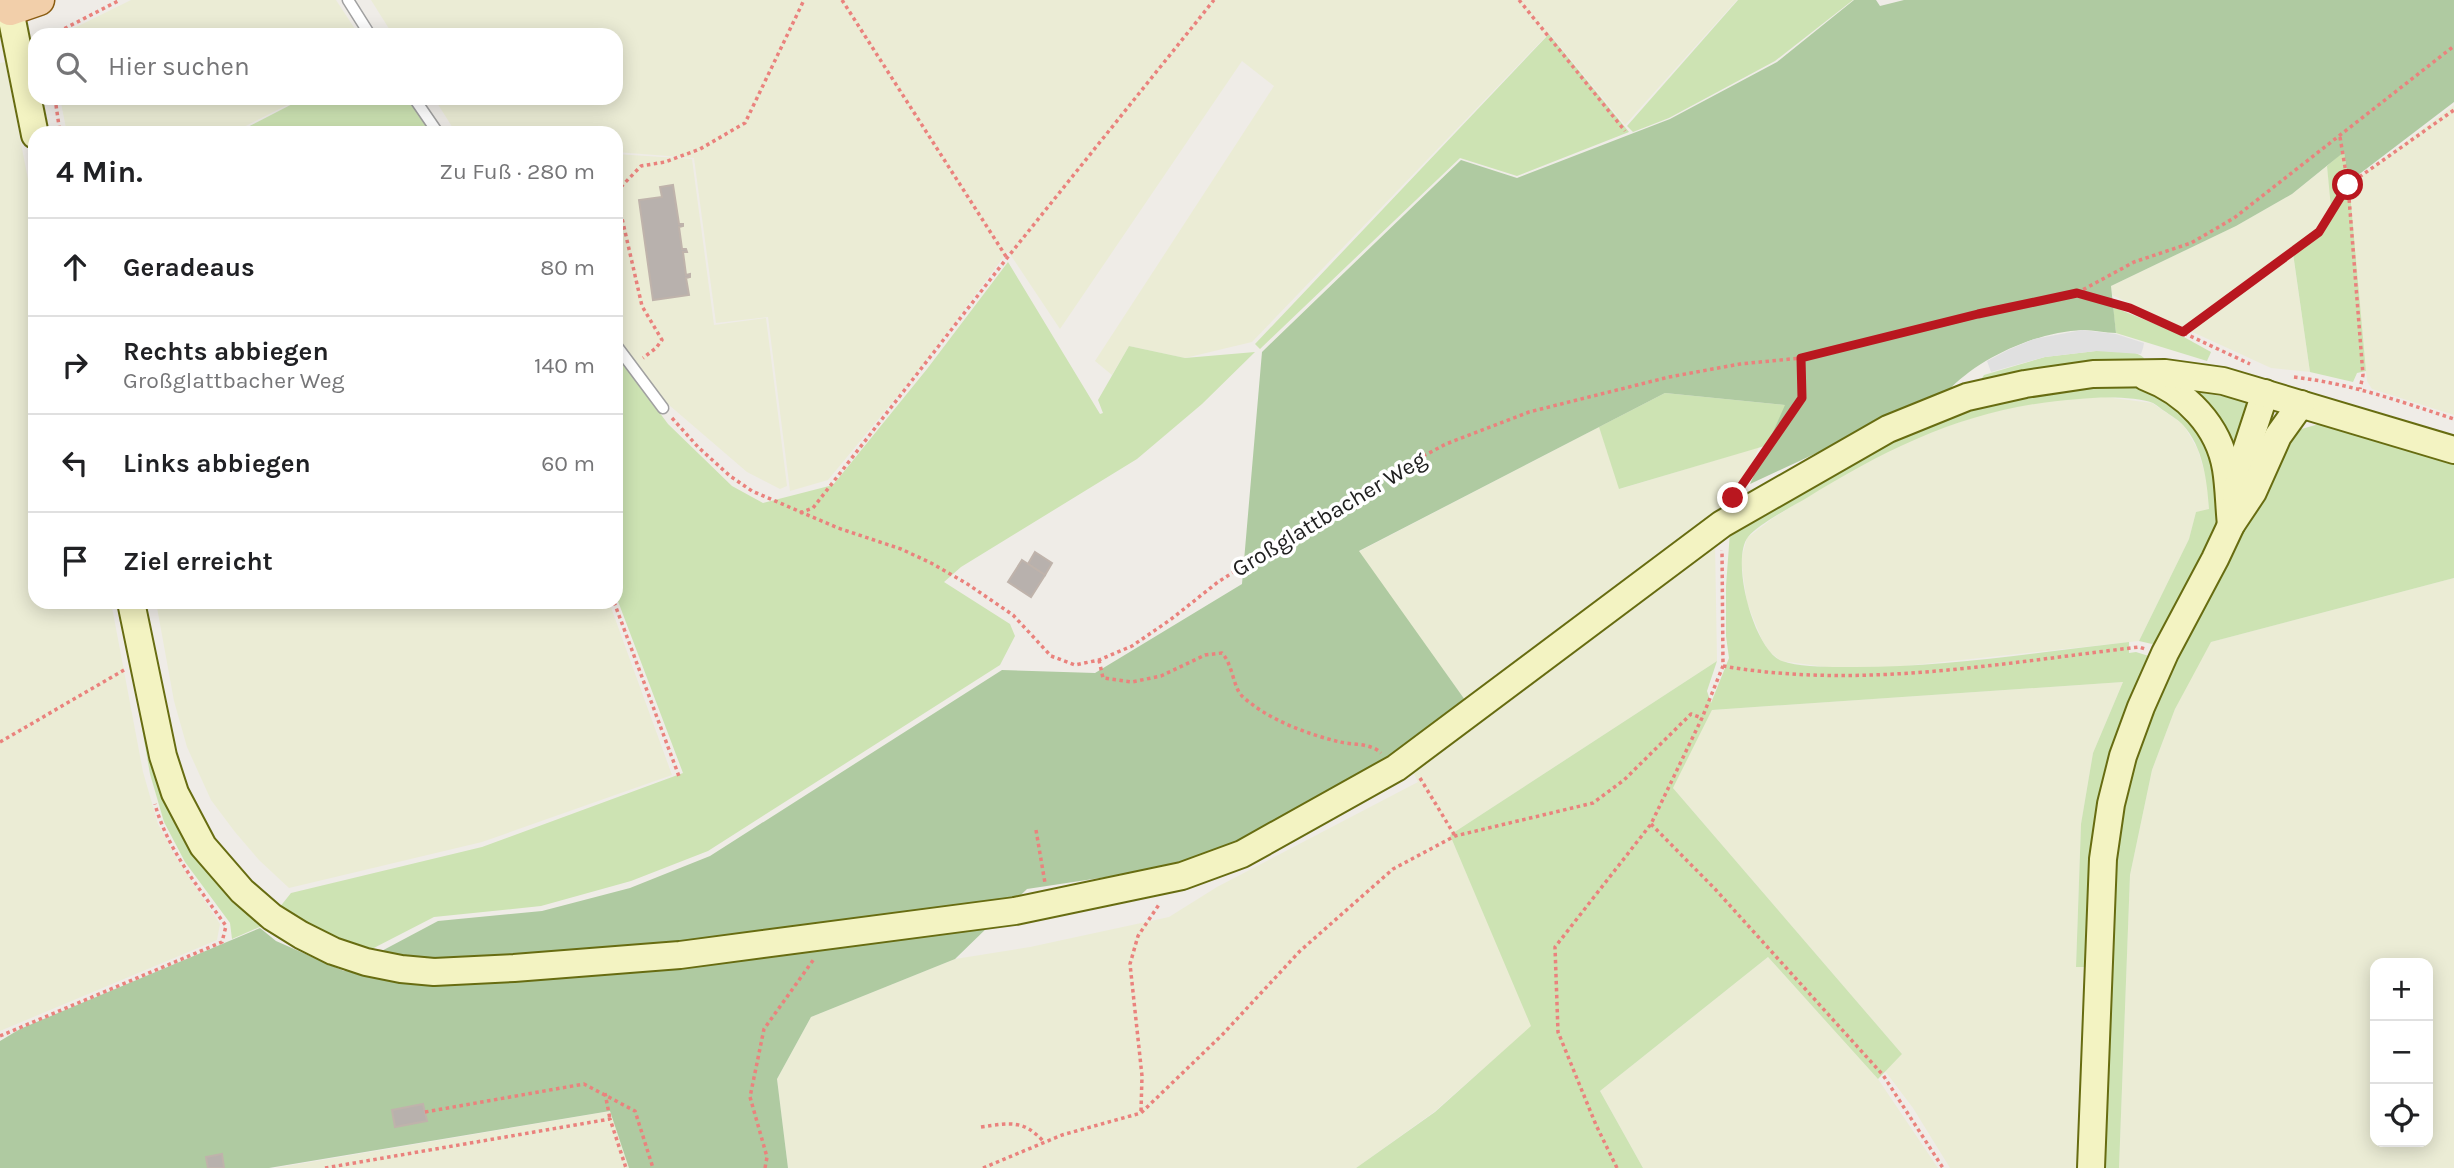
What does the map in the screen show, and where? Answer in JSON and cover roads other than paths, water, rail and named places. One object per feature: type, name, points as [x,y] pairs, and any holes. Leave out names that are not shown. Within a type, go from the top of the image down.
[{"type":"main road","points":[[28,100],[9,5],[39,0]]},
{"type":"main road","points":[[29,105],[33,126]]},
{"type":"main road","points":[[2127,372],[2167,387],[2191,405],[2208,425],[2224,458],[2231,525]]},
{"type":"main road","points":[[132,609],[163,755],[183,811],[203,846],[242,891],[272,917],[314,943],[376,964],[416,971],[447,972],[680,955],[1015,911],[1182,876],[1242,854],[1408,773],[1722,524],[1888,429],[1967,397],[2025,384],[2093,374],[2165,373],[2223,381],[2454,450]]},
{"type":"main road","points":[[2231,525],[2243,460],[2265,393]]},
{"type":"main road","points":[[2091,1168],[2103,859],[2111,804],[2123,755],[2165,653],[2231,525],[2253,492],[2278,436],[2301,404]]},
{"type":"lane","points":[[348,0],[366,28]]},
{"type":"lane","points":[[419,105],[433,126]]},
{"type":"lane","points":[[623,354],[663,408]]}]
